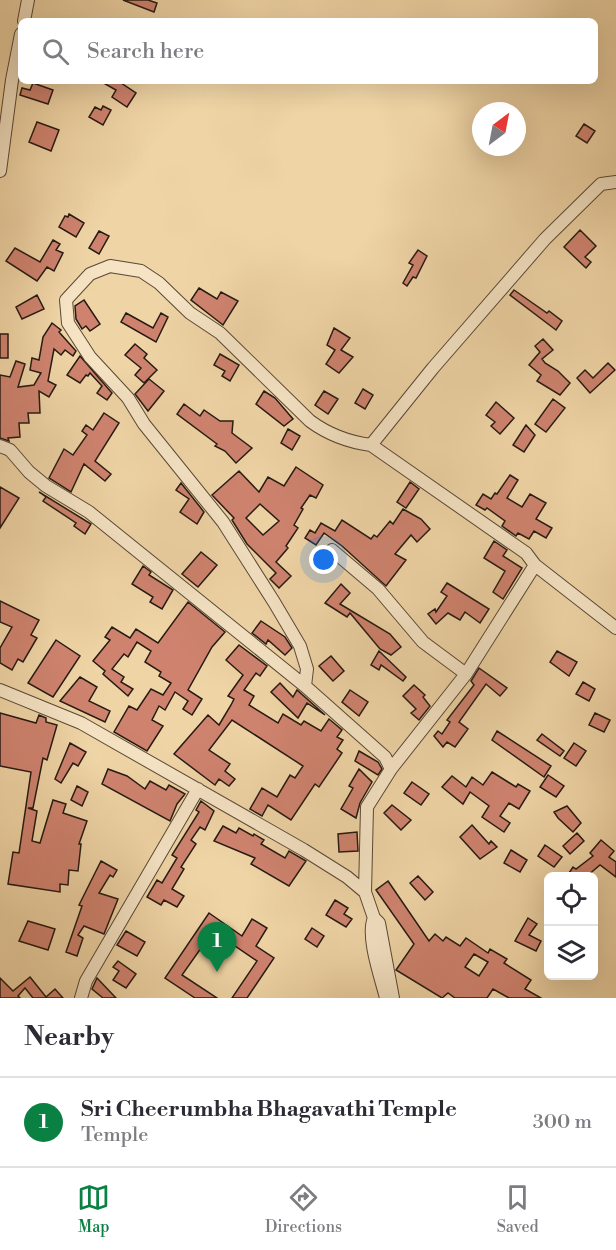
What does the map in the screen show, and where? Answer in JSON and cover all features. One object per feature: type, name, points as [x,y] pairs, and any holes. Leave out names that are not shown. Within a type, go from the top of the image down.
[{"type":"street","points":[[25,18],[28,0]]},
{"type":"street","points":[[0,171],[18,49]]},
{"type":"street","points":[[371,445],[433,368],[545,240],[601,184],[616,182]]},
{"type":"street","points":[[305,686],[307,669],[300,646],[223,522],[144,424],[128,398],[90,357],[68,323],[66,300],[90,273],[110,266],[141,271],[159,283],[190,313],[220,333],[310,421],[350,443],[371,445],[526,553],[536,565],[616,628]]},
{"type":"street","points":[[0,446],[10,450],[29,472],[46,486],[89,512],[305,686],[385,757],[391,769]]},
{"type":"street","points":[[332,550],[378,589],[423,642],[466,674]]},
{"type":"street","points":[[393,998],[379,923],[374,918],[365,892],[367,807],[391,769],[466,674],[536,565]]},
{"type":"street","points":[[0,690],[81,723],[304,850],[347,877],[365,892]]},
{"type":"street","points":[[81,998],[86,981],[198,789]]},
{"type":"street","points":[[374,918],[371,924],[372,938],[386,998]]},
{"type":"building","points":[[123,0],[148,0],[157,3],[154,12]]},
{"type":"building","points":[[33,84],[36,84],[53,90],[48,104],[20,95],[22,88],[30,90]]},
{"type":"building","points":[[105,84],[122,84],[136,93],[127,107],[112,97],[116,90]]},
{"type":"building","points":[[103,106],[111,110],[103,125],[89,117],[95,107],[101,110]]},
{"type":"building","points":[[37,122],[59,130],[51,151],[29,142]]},
{"type":"building","points":[[584,124],[595,131],[587,143],[576,136]]},
{"type":"building","points":[[69,214],[84,223],[76,237],[59,227],[65,216],[68,217]]},
{"type":"building","points":[[580,230],[596,246],[585,257],[591,262],[586,268],[564,247]]},
{"type":"building","points":[[99,231],[109,236],[99,254],[89,248]]},
{"type":"building","points":[[53,240],[60,244],[56,250],[63,253],[54,271],[47,267],[37,281],[6,261],[15,248],[40,262]]},
{"type":"building","points":[[418,250],[427,256],[416,278],[413,277],[407,286],[403,283],[413,265],[409,263]]},
{"type":"building","points":[[199,288],[217,299],[221,292],[238,301],[223,325],[191,300]]},
{"type":"building","points":[[514,290],[562,321],[556,330],[510,295]]},
{"type":"building","points":[[37,295],[44,309],[22,319],[16,307]]},
{"type":"building","points":[[84,300],[100,324],[90,331],[86,326],[82,329],[76,319],[75,306]]},
{"type":"building","points":[[126,313],[153,328],[161,313],[168,317],[156,342],[121,322]]},
{"type":"building","points":[[52,323],[61,330],[59,332],[76,351],[73,356],[65,350],[61,355],[54,349],[48,381],[56,385],[49,397],[39,391],[40,413],[28,413],[29,423],[19,423],[20,437],[8,438],[9,441],[0,438],[0,375],[10,377],[16,361],[25,364],[18,387],[34,385],[41,373],[30,370],[32,358],[39,360],[43,337]]},
{"type":"building","points":[[334,328],[350,338],[341,350],[353,357],[339,373],[326,364],[335,350],[327,345]]},
{"type":"building","points":[[0,334],[8,334],[8,358],[0,358]]},
{"type":"building","points":[[543,339],[553,350],[542,359],[570,383],[560,395],[537,381],[541,375],[529,365],[540,352],[535,346]]},
{"type":"building","points":[[135,344],[147,354],[144,358],[157,370],[144,383],[135,375],[141,368],[125,355]]},
{"type":"building","points":[[220,354],[239,365],[230,381],[222,376],[225,371],[214,365]]},
{"type":"building","points":[[80,356],[112,393],[107,400],[97,393],[102,386],[90,373],[80,383],[67,375]]},
{"type":"building","points":[[608,363],[615,370],[590,393],[577,378],[585,370],[593,378]]},
{"type":"building","points":[[149,379],[164,391],[148,411],[135,394]]},
{"type":"building","points":[[363,389],[373,395],[365,409],[355,403]]},
{"type":"building","points":[[264,391],[275,398],[293,419],[284,426],[256,404]]},
{"type":"building","points":[[324,391],[338,399],[328,414],[315,405]]},
{"type":"building","points":[[553,399],[565,408],[546,432],[535,424]]},
{"type":"building","points":[[496,402],[514,418],[500,434],[491,426],[495,422],[486,415]]},
{"type":"building","points":[[184,404],[200,416],[204,410],[220,421],[233,421],[232,433],[252,448],[236,463],[225,451],[215,446],[217,444],[177,414]]},
{"type":"building","points":[[104,413],[119,423],[95,461],[111,474],[105,481],[84,464],[71,492],[49,478],[64,449],[73,455],[87,435],[82,431],[86,425],[93,430]]},
{"type":"building","points":[[526,425],[535,435],[524,452],[513,445]]},
{"type":"building","points":[[288,429],[300,436],[292,450],[281,443]]},
{"type":"building","points":[[296,467],[323,485],[316,498],[310,495],[301,508],[303,509],[294,525],[298,528],[286,546],[288,548],[276,562],[291,576],[279,588],[270,579],[276,573],[247,544],[232,520],[234,518],[212,495],[239,471],[259,492],[268,477],[284,486]],"holes":[[[260,504],[279,521],[263,535],[246,518]]]},
{"type":"building","points":[[510,475],[518,480],[507,498],[522,507],[530,494],[546,503],[536,519],[552,528],[546,538],[534,531],[529,539],[518,533],[516,536],[502,526],[505,521],[487,508],[485,510],[476,505],[483,494],[491,499],[495,493],[497,494]]},
{"type":"building","points":[[410,482],[419,489],[406,508],[397,502]]},
{"type":"building","points":[[181,483],[204,512],[197,524],[180,512],[189,499],[176,490]]},
{"type":"building","points":[[0,487],[19,498],[0,528]]},
{"type":"building","points":[[39,492],[91,524],[85,534],[74,526],[76,523],[43,501],[46,497]]},
{"type":"building","points":[[403,509],[421,519],[430,529],[417,542],[411,535],[395,554],[406,560],[386,586],[342,546],[324,533],[316,545],[305,538],[310,530],[315,533],[321,523],[335,531],[342,520],[371,539],[374,535],[377,537],[390,521],[393,524]]},
{"type":"building","points":[[494,541],[507,550],[503,556],[522,568],[503,599],[493,592],[505,571],[484,558]]},
{"type":"building","points":[[201,552],[217,565],[198,587],[182,574]]},
{"type":"building","points":[[143,566],[151,572],[149,575],[173,590],[162,609],[150,602],[153,597],[132,584]]},
{"type":"building","points":[[447,583],[489,609],[480,623],[465,612],[460,620],[448,613],[436,624],[428,614],[435,609],[436,612],[447,596],[441,592]]},
{"type":"building","points":[[341,584],[350,593],[340,604],[390,634],[401,647],[391,655],[380,649],[350,613],[347,617],[325,603]]},
{"type":"building","points":[[0,601],[39,620],[31,635],[37,638],[23,662],[18,659],[12,670],[0,663],[0,648],[12,627],[0,622]]},
{"type":"building","points":[[188,602],[225,632],[212,647],[188,690],[202,699],[192,715],[183,709],[188,701],[175,692],[165,710],[159,706],[152,720],[163,726],[147,751],[114,732],[129,706],[137,710],[151,689],[163,695],[171,683],[159,676],[161,672],[145,662],[151,651],[137,642],[128,657],[124,654],[112,669],[124,677],[121,682],[133,689],[128,696],[103,674],[105,671],[93,661],[110,640],[105,637],[112,627],[130,638],[136,629],[158,643]]},
{"type":"building","points":[[261,621],[285,637],[292,648],[285,655],[268,640],[266,644],[252,633]]},
{"type":"building","points":[[56,640],[80,656],[53,697],[28,683]]},
{"type":"building","points":[[239,645],[267,666],[260,676],[256,673],[244,690],[254,696],[249,705],[278,723],[283,714],[301,725],[304,721],[321,731],[329,719],[342,730],[337,737],[343,740],[337,749],[342,753],[319,787],[315,784],[291,820],[268,805],[262,816],[250,809],[262,788],[277,797],[290,775],[295,778],[303,766],[232,720],[209,750],[230,764],[225,771],[235,779],[229,786],[219,779],[215,785],[174,754],[208,715],[219,725],[231,705],[234,699],[228,696],[243,675],[226,660]]},
{"type":"building","points":[[379,651],[406,677],[403,681],[381,665],[379,670],[371,665]]},
{"type":"building","points":[[557,651],[577,662],[569,676],[550,662]]},
{"type":"building","points":[[331,656],[344,671],[333,681],[319,666]]},
{"type":"building","points":[[479,668],[507,688],[500,696],[486,684],[459,722],[468,729],[455,747],[447,742],[443,747],[434,736],[438,731],[442,734],[450,722],[447,720],[474,685],[471,681]]},
{"type":"building","points":[[80,677],[97,687],[89,701],[110,711],[105,722],[60,701]]},
{"type":"building","points":[[583,682],[595,689],[589,701],[576,694]]},
{"type":"building","points":[[280,683],[293,697],[297,690],[325,715],[307,703],[298,718],[271,692]]},
{"type":"building","points":[[414,685],[425,695],[423,697],[430,706],[419,720],[411,713],[416,709],[403,696]]},
{"type":"building","points":[[350,690],[368,702],[359,716],[342,702]]},
{"type":"building","points":[[0,713],[36,723],[39,715],[46,718],[46,722],[57,725],[47,760],[43,758],[33,808],[28,808],[37,811],[32,841],[40,843],[53,800],[66,804],[63,813],[87,821],[79,844],[81,844],[78,871],[69,870],[68,885],[60,884],[60,892],[8,884],[13,852],[19,853],[31,772],[0,766]]},
{"type":"building","points":[[595,713],[610,720],[604,732],[589,725]]},
{"type":"building","points":[[497,731],[551,766],[544,777],[492,740]]},
{"type":"building","points":[[542,734],[564,751],[560,756],[537,740]]},
{"type":"building","points":[[70,743],[86,752],[78,766],[73,763],[61,783],[55,779]]},
{"type":"building","points":[[574,743],[586,751],[576,766],[564,758]]},
{"type":"building","points":[[359,751],[378,762],[382,769],[378,775],[355,761]]},
{"type":"building","points":[[108,769],[127,776],[145,789],[150,781],[166,790],[169,785],[185,794],[177,804],[170,821],[102,784]]},
{"type":"building","points":[[359,769],[372,782],[360,803],[356,818],[341,809],[353,788],[349,786]]},
{"type":"building","points":[[492,772],[516,787],[518,784],[530,791],[519,809],[509,803],[500,816],[510,823],[504,832],[482,817],[489,806],[470,792],[463,804],[442,787],[452,776],[466,787],[472,777],[483,785]]},
{"type":"building","points":[[548,775],[564,786],[556,797],[540,787]]},
{"type":"building","points":[[412,782],[429,794],[421,805],[404,793]]},
{"type":"building","points":[[77,786],[88,792],[82,806],[71,800]]},
{"type":"building","points":[[201,801],[214,811],[205,830],[200,827],[191,840],[196,844],[181,867],[184,869],[172,889],[184,896],[177,907],[164,900],[161,905],[147,897],[157,880],[162,883],[177,858],[172,855],[199,812],[196,810]]},
{"type":"building","points":[[392,805],[411,820],[401,830],[384,813]]},
{"type":"building","points":[[567,806],[581,823],[573,832],[554,812]]},
{"type":"building","points":[[472,825],[489,844],[491,841],[497,847],[480,859],[460,837]]},
{"type":"building","points":[[223,826],[236,833],[239,828],[253,836],[254,834],[264,840],[261,844],[285,858],[289,851],[306,861],[289,886],[251,864],[255,858],[214,841]]},
{"type":"building","points":[[357,832],[358,851],[339,852],[338,834]]},
{"type":"building","points":[[577,833],[584,841],[570,854],[563,846]]},
{"type":"building","points":[[601,840],[614,851],[609,857],[616,862],[616,877],[600,865],[592,872],[570,872],[573,867],[576,869],[593,856],[590,853]]},
{"type":"building","points":[[545,845],[562,857],[554,867],[538,856]]},
{"type":"building","points":[[511,850],[527,860],[520,872],[504,863]]},
{"type":"building","points":[[101,861],[117,870],[113,877],[110,875],[99,893],[118,899],[104,934],[84,926],[78,935],[83,938],[77,956],[66,952],[82,906],[79,905]]},
{"type":"building","points":[[418,876],[433,892],[425,900],[410,883]]},
{"type":"building","points":[[388,881],[429,941],[435,934],[443,941],[446,937],[460,946],[466,938],[488,953],[490,949],[507,959],[504,963],[531,980],[525,989],[541,998],[509,998],[493,989],[487,998],[455,998],[448,993],[442,998],[396,970],[414,944],[376,890]],"holes":[[[474,954],[488,962],[479,976],[465,967]]]},
{"type":"building","points":[[335,900],[348,908],[344,914],[352,919],[346,927],[326,915]]},
{"type":"building","points":[[209,913],[242,936],[252,919],[267,928],[256,946],[274,958],[247,998],[232,998],[257,961],[213,931],[182,975],[217,998],[195,998],[165,978]]},
{"type":"building","points":[[528,918],[537,924],[529,935],[541,941],[536,951],[515,941]]},
{"type":"building","points":[[28,921],[55,929],[48,950],[19,941]]},
{"type":"building","points":[[312,928],[324,936],[317,947],[305,939]]},
{"type":"building","points":[[126,931],[145,942],[137,956],[117,945]]},
{"type":"building","points":[[118,961],[136,974],[126,988],[113,980],[119,971],[113,967]]},
{"type":"building","points":[[30,977],[46,997],[55,989],[63,998],[33,998],[25,988],[18,996],[20,998],[0,998],[0,978],[13,991]]},
{"type":"building","points":[[97,978],[116,998],[103,998],[92,989]]},
{"type":"place","name":"Sri Cheerumbha Bhagavathi Temple","points":[[217,972]]}]
